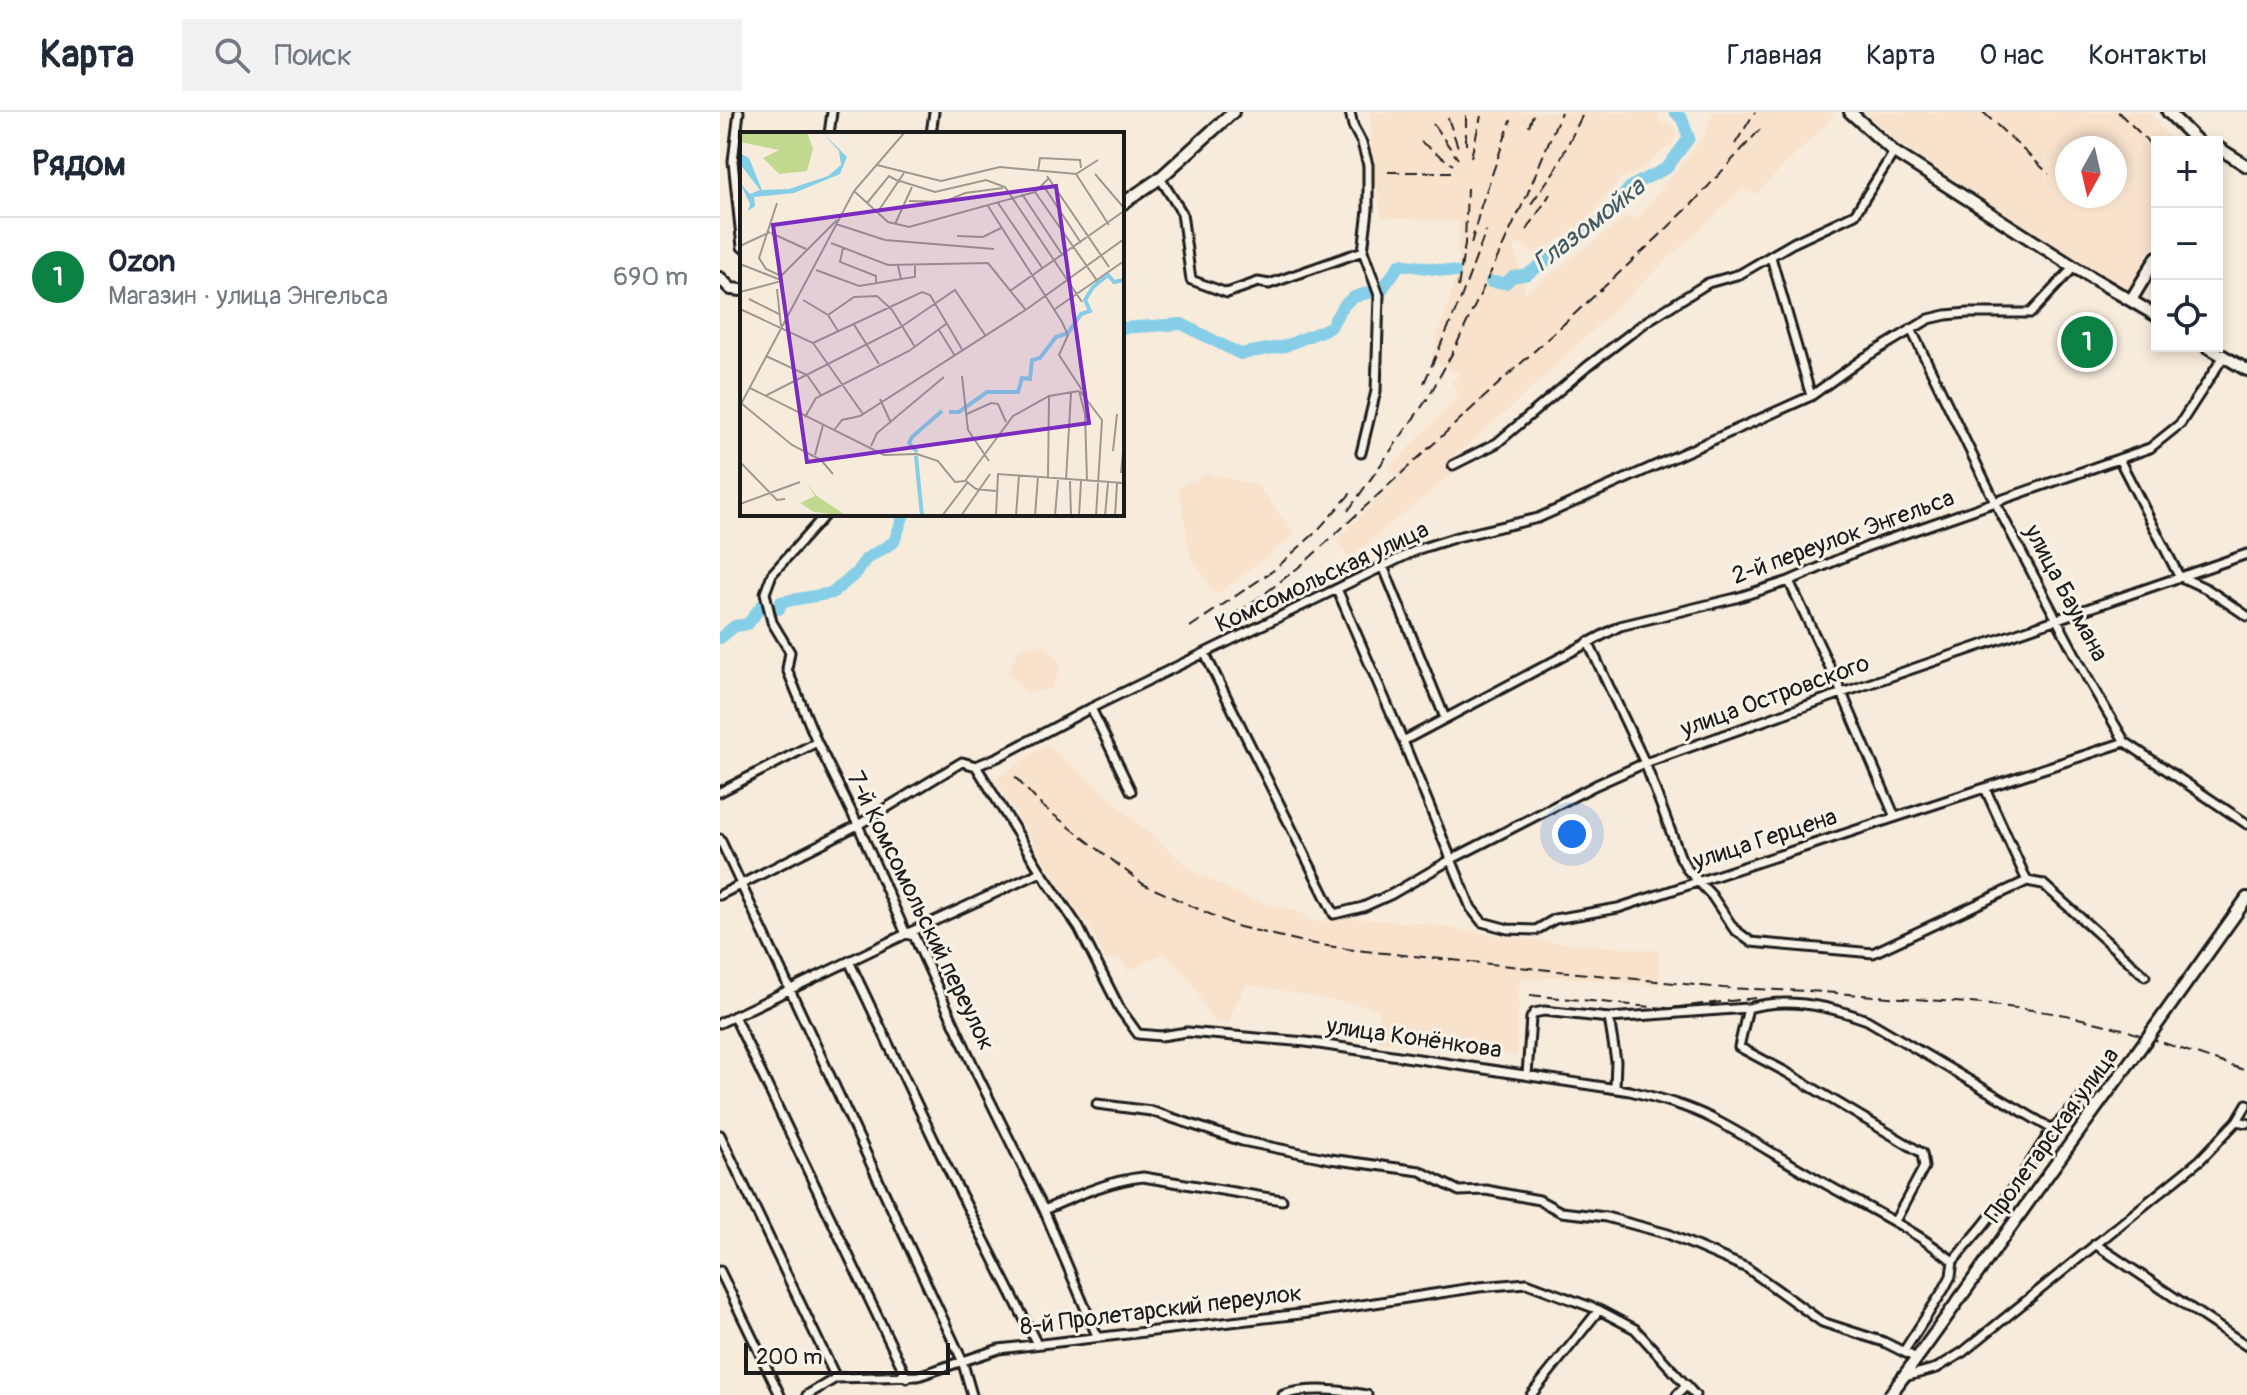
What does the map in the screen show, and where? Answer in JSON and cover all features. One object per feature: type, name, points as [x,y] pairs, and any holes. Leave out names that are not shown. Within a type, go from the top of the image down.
[{"type":"street","points":[[739,112],[733,161],[740,228]]},
{"type":"street","points":[[829,132],[832,112]]},
{"type":"street","points":[[931,132],[934,112]]},
{"type":"street","points":[[1124,203],[1160,178],[1233,112]]},
{"type":"street","points":[[1350,112],[1368,165],[1368,210],[1363,251],[1379,295],[1376,391],[1361,453]]},
{"type":"street","points":[[1850,112],[1894,152],[2151,312]]},
{"type":"street","points":[[2168,112],[2192,136]]},
{"type":"street","points":[[2223,151],[2247,166]]},
{"type":"street","points":[[1453,465],[1497,443],[1647,321],[1708,283],[1740,274],[1793,243],[1855,214],[1894,152]]},
{"type":"street","points":[[1160,178],[1182,213],[1191,280],[1227,293],[1258,282],[1269,284],[1363,251]]},
{"type":"street","points":[[1771,257],[1811,396]]},
{"type":"street","name":"Комсомольская улица","points":[[720,895],[858,825],[962,762],[976,766],[998,757],[1091,708],[1419,549],[1538,518],[1811,396],[1864,358],[1929,319],[1946,315],[2031,313],[2074,267]]},
{"type":"street","points":[[2131,300],[2151,267]]},
{"type":"street","points":[[720,278],[736,289]]},
{"type":"street","name":"улица Баумана","points":[[1911,329],[1995,502],[2089,681],[2125,742],[2247,824]]},
{"type":"street","points":[[2217,352],[2247,370]]},
{"type":"street","name":"2-й переулок Энгельса","points":[[1403,741],[1620,626],[1736,598],[1789,581],[1869,546],[2150,448],[2180,424],[2224,356]]},
{"type":"street","points":[[2119,459],[2179,576],[2207,589],[2247,616]]},
{"type":"street","name":"7-й Комсомольский переулок","points":[[824,516],[772,574],[765,593],[772,622],[790,652],[787,669],[817,742],[906,934],[914,936],[1044,1210],[1097,1336]]},
{"type":"street","name":"улица Островского","points":[[1205,654],[1334,914],[1363,907],[1392,894],[1452,859],[1645,763],[2247,554]]},
{"type":"street","points":[[1383,566],[1445,718]]},
{"type":"street","points":[[1789,581],[1842,693],[1895,817]]},
{"type":"street","name":"улица Герцена","points":[[1337,589],[1471,908],[1482,922],[1508,929],[1536,930],[1555,919],[1618,908],[2125,742]]},
{"type":"street","points":[[1588,642],[1645,763],[1687,869],[1734,929],[1751,942],[1873,953],[2027,881],[2043,884],[2145,976]]},
{"type":"street","points":[[1091,708],[1131,791]]},
{"type":"street","points":[[720,792],[817,742]]},
{"type":"street","name":"улица Конёнкова","points":[[976,766],[1079,928],[1120,1009],[1138,1034],[1161,1036],[1187,1032],[1306,1042],[1615,1088],[1670,1101],[1710,1117],[1895,1221],[1927,1240],[1953,1261]]},
{"type":"street","points":[[1985,788],[2027,881]]},
{"type":"street","points":[[720,839],[962,1360],[972,1395]]},
{"type":"street","points":[[720,1023],[1041,872]]},
{"type":"street","name":"Пролетарская улица","points":[[1890,1395],[2247,898]]},
{"type":"street","points":[[849,961],[942,1157],[1037,1344]]},
{"type":"street","points":[[1527,1075],[1531,1018],[1534,1013],[1544,1011],[1609,1018],[1748,1008],[1762,1004],[1814,1005],[1867,1020],[2052,1129]]},
{"type":"street","points":[[1748,1008],[1739,1047],[1922,1153],[1924,1167],[1895,1221]]},
{"type":"street","points":[[734,1016],[907,1378]]},
{"type":"street","points":[[1609,1018],[1616,1061],[1615,1088]]},
{"type":"street","name":"Пролетарская улица","points":[[1904,1351],[1944,1289],[1951,1276],[1953,1261],[2019,1180],[2052,1129],[2075,1106],[2097,1075]]},
{"type":"street","points":[[1097,1104],[1151,1111],[1242,1141],[1330,1159],[1420,1171],[1459,1191],[1486,1190],[1539,1200],[1561,1212],[1606,1217],[1668,1234],[1747,1268],[1822,1322],[1884,1342],[1918,1359]]},
{"type":"street","points":[[1904,1377],[1937,1368],[1963,1352],[2200,1160],[2237,1121],[2247,1104]]},
{"type":"street","points":[[2237,1121],[2247,1123]]},
{"type":"street","points":[[720,1135],[836,1378],[807,1395]]},
{"type":"street","points":[[1044,1210],[1103,1185],[1143,1177],[1282,1200]]},
{"type":"street","points":[[2095,1244],[2247,1346]]},
{"type":"street","points":[[720,1271],[780,1395]]},
{"type":"street","name":"8-й Пролетарский переулок","points":[[836,1378],[907,1378],[999,1349],[1309,1313],[1479,1287],[1527,1283],[1599,1310]]},
{"type":"street","points":[[1531,1395],[1599,1310],[1635,1329],[1695,1395]]},
{"type":"street","points":[[1677,1395],[1687,1385]]},
{"type":"street","points":[[1283,1395],[1325,1391],[1367,1395]]},
{"type":"shaded area","points":[[1370,112],[1658,112],[1660,122],[1676,127],[1675,140],[1644,168],[1620,178],[1586,222],[1538,254],[1513,242],[1526,293],[1626,217],[1638,218],[1704,136],[1712,112],[1826,112],[1835,115],[1756,194],[1742,189],[1508,410],[1447,462],[1456,470],[1349,558],[1336,540],[1400,477],[1390,467],[1460,395],[1451,382],[1460,374],[1431,359],[1457,274],[1460,222],[1382,217],[1373,170]]},
{"type":"shaded area","points":[[1865,112],[2150,112],[2167,136],[2151,136],[2151,248],[2130,288],[2119,287],[1899,144]]},
{"type":"shaded area","points":[[1208,473],[1258,486],[1295,534],[1216,595],[1190,555],[1179,487]]},
{"type":"shaded area","points":[[1045,644],[1061,664],[1052,689],[1026,693],[1009,673],[1019,648]]},
{"type":"shaded area","points":[[1047,744],[1187,866],[1250,899],[1305,914],[1305,919],[1324,923],[1326,916],[1424,924],[1521,939],[1659,951],[1659,986],[1557,976],[1538,979],[1520,977],[1516,1056],[1378,1041],[1379,1009],[1246,984],[1228,1023],[1213,1021],[1191,981],[1164,953],[1128,971],[1119,957],[1107,962],[1086,920],[1081,920],[995,779]]},
{"type":"waterway","name":"Глазомойка","points":[[1491,282],[1506,283],[1512,277],[1528,274],[1604,219],[1631,186],[1667,168],[1689,138],[1682,119],[1675,112]]},
{"type":"waterway","name":"Глазомойка","points":[[1124,328],[1182,324],[1240,354],[1285,346],[1331,327],[1340,310],[1350,300],[1362,294],[1381,291],[1400,264],[1455,272]]},
{"type":"waterway","name":"Глазомойка","points":[[720,638],[735,626],[748,624],[761,606],[779,609],[781,602],[832,593],[855,574],[866,559],[894,542],[903,516]]},
{"type":"railway","points":[[1529,126],[1534,112]]},
{"type":"railway","points":[[1348,511],[1428,398],[1454,350],[1527,195],[1561,112]]},
{"type":"railway","points":[[1531,204],[1555,170],[1584,112]]},
{"type":"railway","points":[[1735,144],[1755,112]]},
{"type":"railway","points":[[1983,112],[2049,174]]},
{"type":"railway","points":[[2118,112],[2151,146]]},
{"type":"railway","points":[[1466,114],[1466,145]]},
{"type":"railway","points":[[1471,157],[1481,116]]},
{"type":"railway","points":[[1448,118],[1459,150]]},
{"type":"railway","points":[[1471,244],[1511,120]]},
{"type":"railway","points":[[1433,124],[1458,159]]},
{"type":"railway","points":[[1221,623],[1304,563],[1656,239],[1764,125]]},
{"type":"railway","points":[[1421,142],[1453,165]]},
{"type":"railway","points":[[1388,172],[1451,172]]},
{"type":"railway","points":[[1458,287],[1465,244],[1467,188]]},
{"type":"railway","points":[[1527,230],[1550,194]]},
{"type":"railway","points":[[1424,383],[1486,231]]},
{"type":"railway","points":[[1190,627],[1274,570],[1316,532],[1351,493]]},
{"type":"railway","points":[[1015,777],[1041,805],[1143,884],[1236,926],[1308,943],[1355,950],[1723,988],[1809,991],[2025,1009],[2066,1015],[2122,1029],[2247,1071]]},
{"type":"railway","points":[[1530,995],[1669,1008],[1756,998]]},
{"type":"place","name":"Ozon","points":[[2087,342]]}]
